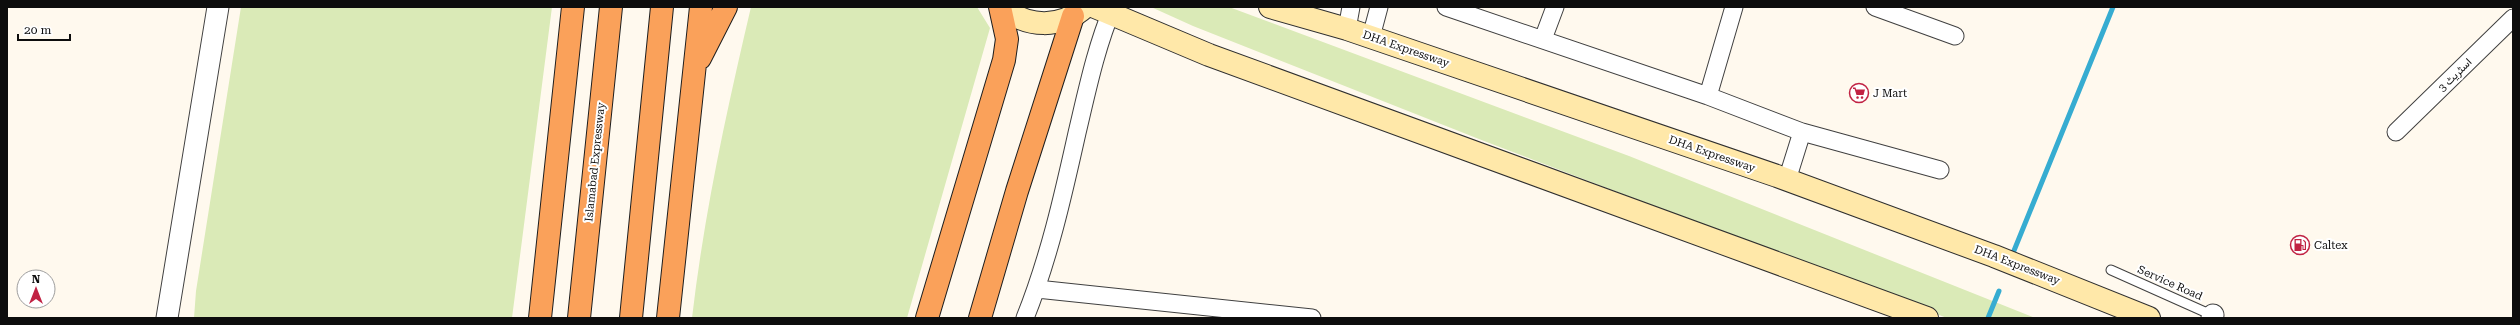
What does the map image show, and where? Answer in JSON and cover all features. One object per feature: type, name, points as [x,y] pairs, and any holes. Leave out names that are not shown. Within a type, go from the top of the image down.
[{"type":"highway","points":[[540,318],[573,7]]},
{"type":"highway","name":"Islamabad Expressway","points":[[579,318],[611,7]]},
{"type":"highway","points":[[631,318],[662,7]]},
{"type":"highway","points":[[668,318],[701,7]]},
{"type":"highway","points":[[694,71],[726,7]]},
{"type":"highway","points":[[927,318],[1004,60],[1007,39],[1001,7]]},
{"type":"highway","points":[[980,318],[1017,191],[1079,12]]},
{"type":"main road","points":[[1001,7],[1018,18],[1040,24],[1051,23],[1079,12]]},
{"type":"main road","points":[[1106,9],[1216,57],[1927,318]]},
{"type":"main road","name":"DHA Expressway","points":[[1283,9],[1371,37],[1787,180],[2010,262],[2149,318]]},
{"type":"street","points":[[167,318],[218,7]]},
{"type":"street","points":[[1347,29],[1351,7]]},
{"type":"street","points":[[1371,37],[1379,7]]},
{"type":"street","points":[[1446,7],[1708,96],[1802,132],[1940,170]]},
{"type":"street","points":[[1543,39],[1556,7]]},
{"type":"street","points":[[1708,96],[1734,7]]},
{"type":"street","points":[[1875,7],[1896,11],[1955,36]]},
{"type":"street","points":[[1026,318],[1037,289],[1056,225],[1106,9]]},
{"type":"street","name":"اسٹریٹ 3","points":[[2396,132],[2513,18]]},
{"type":"street","points":[[1787,180],[1802,132]]},
{"type":"street","points":[[1037,289],[1312,318]]},
{"type":"lane","name":"Service Road","points":[[2111,270],[2215,317]]},
{"type":"green space","points":[[241,7],[552,7],[512,318],[194,318],[196,291]]},
{"type":"green space","points":[[751,7],[977,7],[990,28],[907,318],[692,318],[703,240],[717,162]]},
{"type":"green space","points":[[1151,7],[1229,7],[1629,156],[2035,318],[1947,318],[1484,141],[1193,26]]},
{"type":"waterway","points":[[2011,258],[2113,7]]},
{"type":"waterway","points":[[1988,318],[1999,291]]},
{"type":"place","name":"J Mart","points":[[1859,93]]},
{"type":"place","name":"Caltex","points":[[2300,245]]}]
